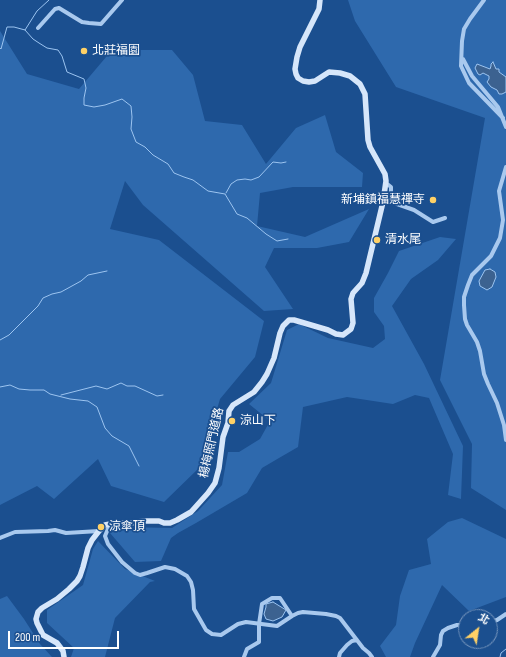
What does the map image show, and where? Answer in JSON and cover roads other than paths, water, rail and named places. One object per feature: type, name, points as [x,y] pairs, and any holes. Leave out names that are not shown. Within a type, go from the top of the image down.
[{"type":"street","points":[[38,28],[55,9],[59,8],[82,22],[101,24],[122,0]]},
{"type":"street","name":"楊梅照門道路","points":[[110,524],[128,524],[143,521],[170,523],[191,512],[208,494],[215,483],[219,468],[223,436],[228,423],[229,411],[233,405],[254,392],[262,382],[274,358],[283,326],[289,320],[294,320],[343,335],[350,330],[353,323],[351,307],[352,296],[362,283],[366,273],[386,183],[385,174],[370,147],[368,140],[365,94],[360,84],[350,76],[340,73],[329,72],[315,81],[309,82],[298,78],[296,74],[295,69],[298,52],[319,8],[320,0]]},
{"type":"street","points":[[484,0],[464,29],[461,53],[463,61],[472,76],[498,107],[506,127]]},
{"type":"street","points":[[506,167],[499,191],[503,220],[500,238],[491,256],[472,275],[464,297],[467,325],[480,352],[484,374],[497,403],[504,425],[506,440]]},
{"type":"street","points":[[386,183],[391,187],[393,200],[397,204],[414,210],[433,222],[445,218]]},
{"type":"street","points":[[64,657],[63,651],[57,643],[43,635],[36,619],[38,612],[77,581],[84,567],[88,548],[92,540],[105,525],[110,524]]},
{"type":"street","points":[[110,524],[105,536],[108,544],[122,562],[135,573],[140,575],[165,567],[175,569],[186,576],[191,582],[193,590],[194,609],[206,630],[212,634],[221,635],[238,624],[246,622],[277,626],[292,616],[303,612],[336,616],[340,618],[372,657]]},
{"type":"street","points":[[0,538],[15,532],[55,530],[66,533],[99,531]]},
{"type":"street","points":[[244,657],[247,649],[259,642],[259,624],[262,604],[272,598],[280,598],[292,616]]},
{"type":"street","points":[[433,657],[440,646],[441,635],[443,632],[448,628],[458,625]]},
{"type":"street","points":[[340,657],[340,654],[347,645],[352,641],[357,640]]},
{"type":"waterway","points":[[0,48],[1,49],[7,27],[25,30],[37,11],[49,0]]},
{"type":"waterway","points":[[25,30],[33,39],[47,48],[58,50],[62,56],[67,72],[84,79],[86,88],[84,105],[94,107],[122,99],[131,106],[131,129],[136,142],[168,164],[174,173],[193,180],[208,191],[225,194],[237,214],[247,218],[266,234],[277,241],[288,239]]},
{"type":"waterway","points":[[226,193],[231,184],[237,180],[251,180],[259,177],[273,162],[286,162]]},
{"type":"waterway","points":[[0,340],[9,335],[38,306],[43,298],[61,292],[81,281],[88,275],[107,271]]},
{"type":"waterway","points":[[61,395],[96,386],[107,389],[121,383],[127,386],[135,386],[157,396],[163,395]]},
{"type":"waterway","points":[[0,387],[10,385],[19,389],[44,390],[50,394],[70,399],[88,401],[97,407],[105,428],[112,436],[129,446],[139,466]]},
{"type":"waterway","points":[[500,657],[501,653],[506,649]]},
{"type":"place","name":"北莊福園","points":[[84,51]]},
{"type":"place","name":"新埔鎮福慧禪寺","points":[[433,200]]},
{"type":"place","name":"清水尾","points":[[377,240]]},
{"type":"place","name":"涼山下","points":[[232,421]]},
{"type":"place","name":"涼傘頂","points":[[101,527]]}]
